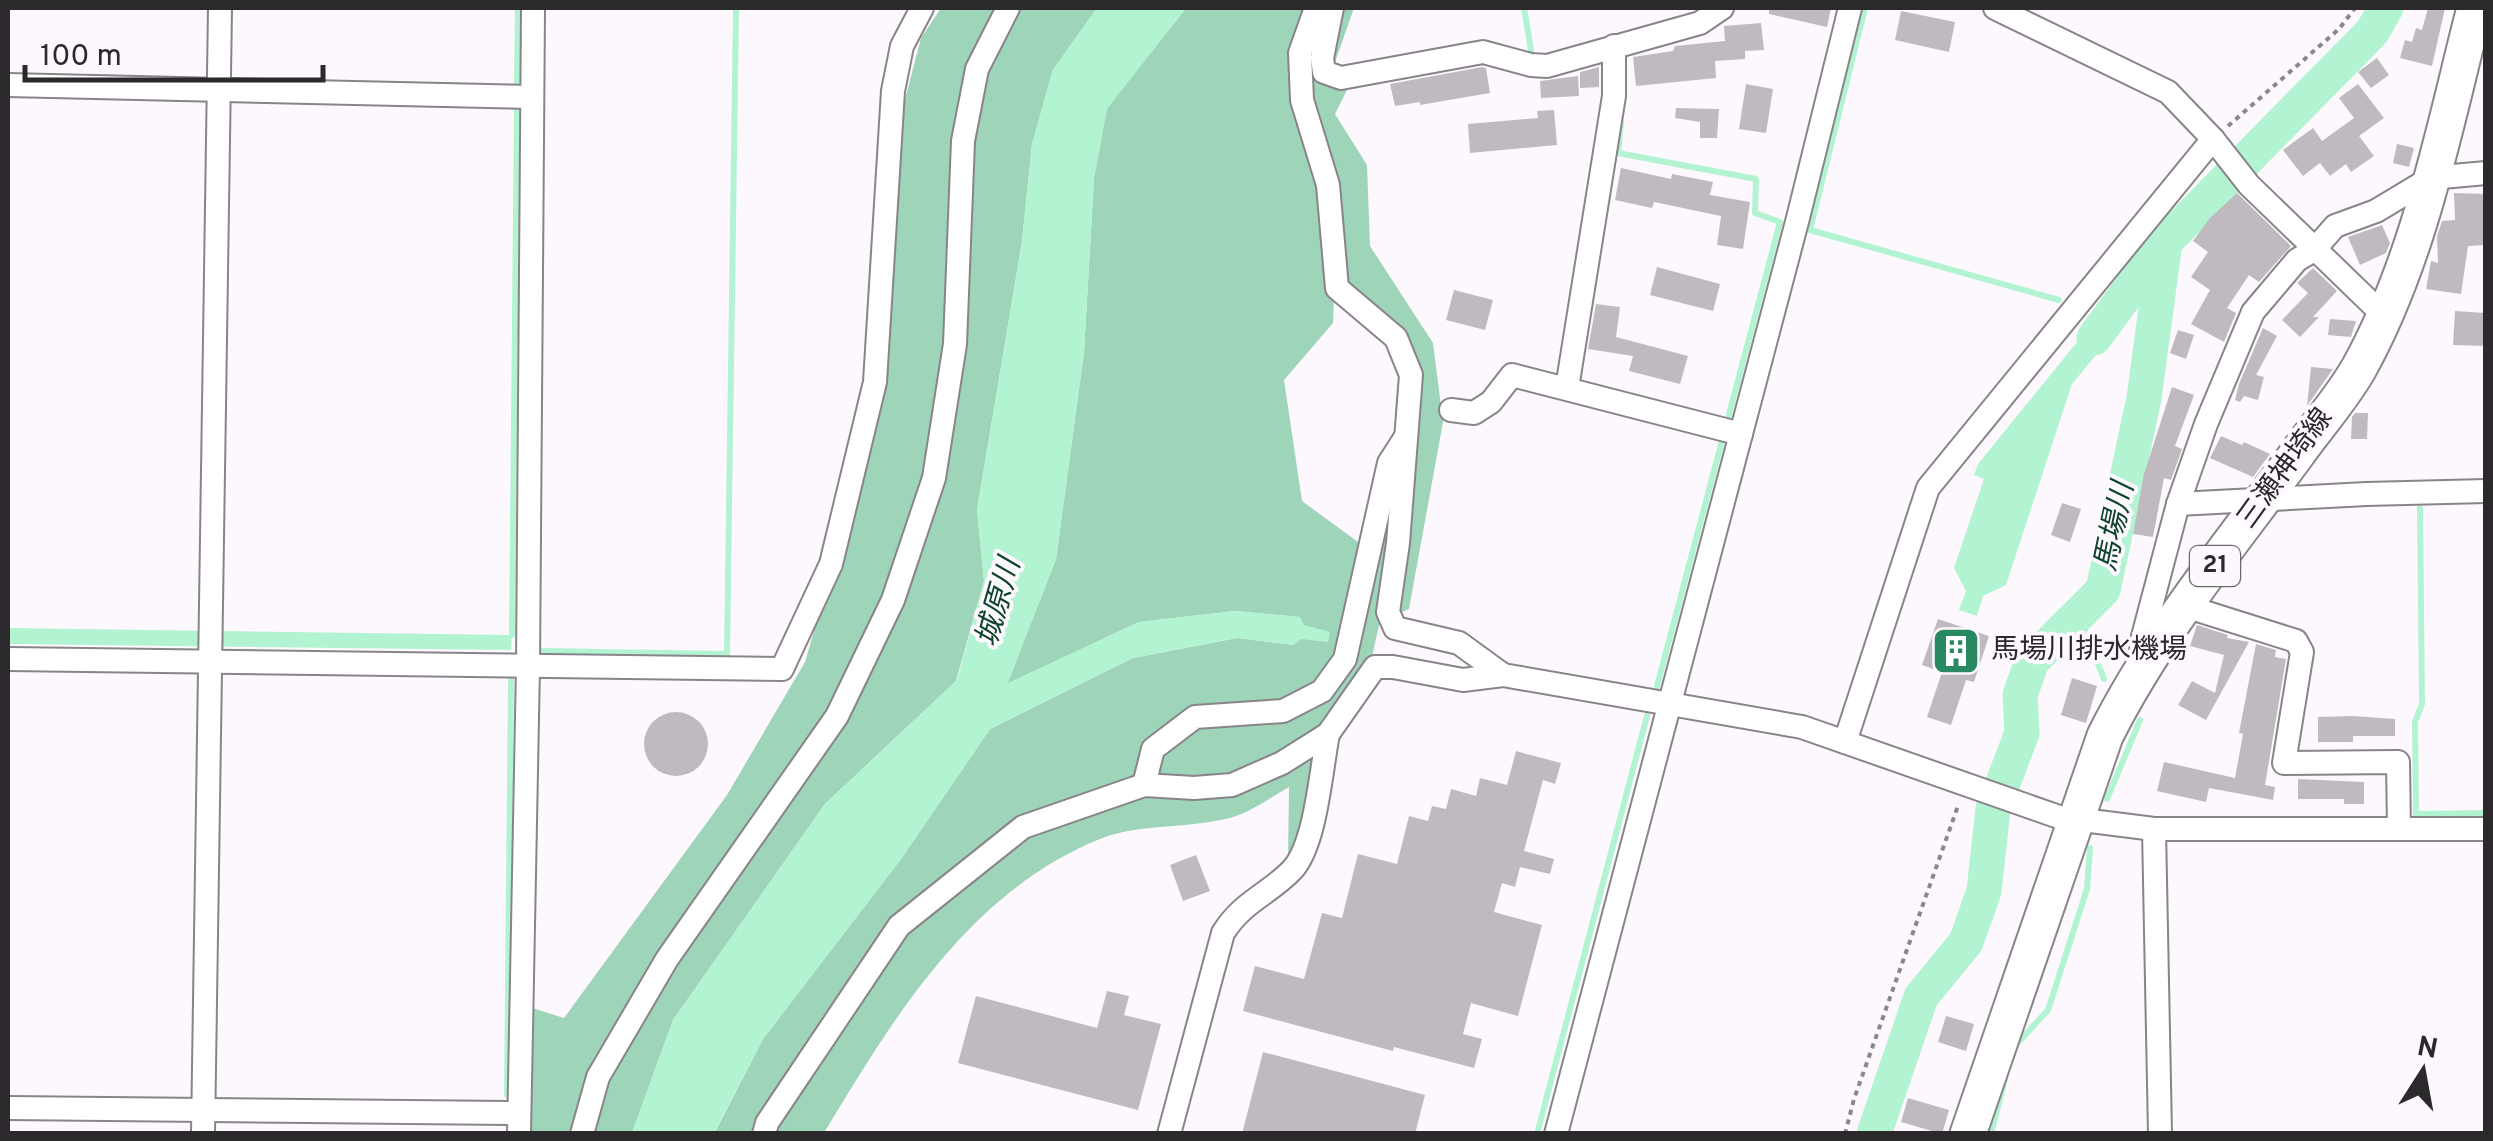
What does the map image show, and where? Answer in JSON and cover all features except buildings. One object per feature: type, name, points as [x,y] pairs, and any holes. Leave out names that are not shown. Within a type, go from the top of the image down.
[{"type":"main road","name":"三瀬神埼線","points":[[1968,1134],[2105,736],[2142,668],[2358,370],[2386,313],[2431,178],[2474,8]]},
{"type":"street","points":[[204,1122],[220,8]]},
{"type":"street","points":[[8,1108],[204,1122],[519,1123],[534,8]]},
{"type":"street","points":[[8,659],[782,669],[831,564],[876,382],[894,91],[902,46],[922,8]]},
{"type":"street","points":[[582,1134],[598,1077],[667,960],[837,716],[893,600],[934,478],[956,344],[963,141],[977,69],[1008,8]]},
{"type":"street","points":[[995,31],[1018,8]]},
{"type":"street","points":[[1316,8],[1300,53],[1302,100],[1328,184],[1337,288],[1396,338],[1411,375],[1398,543],[1388,612],[1395,628],[1460,643],[1503,675]]},
{"type":"street","points":[[1332,8],[1322,58],[1324,72],[1340,78],[1483,52],[1531,66],[1546,66],[1700,23],[1722,8]]},
{"type":"street","points":[[1556,1134],[1850,8]]},
{"type":"street","points":[[1995,8],[2168,92],[2213,139],[2249,185],[2372,305],[2386,313]]},
{"type":"street","points":[[1567,388],[1614,96],[1614,46]]},
{"type":"street","points":[[8,85],[532,97]]},
{"type":"street","points":[[1845,742],[1928,488],[2213,139]]},
{"type":"street","points":[[2142,668],[2142,644],[2178,504],[2206,424],[2254,312],[2298,260],[2314,250],[2335,226],[2376,211],[2431,178],[2486,173]]},
{"type":"street","points":[[1452,410],[1474,413],[1491,402],[1512,375],[1741,434]]},
{"type":"street","points":[[1144,785],[1153,749],[1196,717],[1283,711],[1322,691],[1346,659],[1389,463],[1408,432]]},
{"type":"street","points":[[2178,504],[2486,492]]},
{"type":"street","points":[[2185,606],[2296,641],[2302,652],[2284,763],[2398,762],[2399,829]]},
{"type":"street","points":[[764,1134],[767,1123],[899,926],[1023,827],[1144,785],[1232,786],[1282,763],[1328,734],[1375,667],[1393,666],[1463,680],[1503,675],[1802,727],[2059,817],[2154,828],[2486,829]]},
{"type":"street","points":[[1168,1134],[1223,933],[1236,913],[1293,869],[1306,848],[1328,734]]},
{"type":"street","points":[[2154,828],[2160,1134]]},
{"type":"path","points":[[2213,139],[2338,29],[2355,8]]},
{"type":"path","points":[[1845,1134],[1966,784]]},
{"type":"shaded area","points":[[941,8],[1097,8],[1053,70],[1032,144],[1022,241],[977,510],[984,581],[956,681],[825,804],[673,1020],[632,1133],[507,1134],[511,1100],[510,1001],[564,1018],[727,795],[805,662],[886,381],[903,107],[921,38]]},
{"type":"shaded area","points":[[1186,8],[1354,8],[1334,65],[1347,90],[1335,114],[1367,165],[1370,246],[1433,343],[1443,422],[1409,609],[1380,621],[1370,665],[1382,678],[1332,747],[1288,860],[1289,787],[1236,816],[1133,830],[1100,839],[1053,862],[1011,891],[939,962],[878,1046],[824,1133],[714,1134],[763,1039],[901,859],[990,729],[1133,658],[1237,638],[1294,645],[1303,625],[1299,617],[1235,611],[1139,622],[1007,684],[1056,559],[1084,352],[1094,178],[1107,108]],"holes":[[[1334,298],[1393,347],[1402,371],[1399,428],[1380,459],[1358,542],[1302,501],[1284,380],[1333,323]]]},
{"type":"water","name":"城原川","points":[[1097,8],[1186,8],[1107,109],[1094,178],[1084,352],[1056,559],[1008,683],[1139,622],[1235,611],[1300,617],[1304,625],[1330,632],[1328,642],[1301,639],[1294,645],[1237,638],[1133,658],[990,729],[901,859],[763,1039],[714,1133],[632,1133],[673,1020],[825,804],[957,680],[984,581],[977,510],[1022,241],[1032,144],[1053,70]]},
{"type":"water","points":[[2117,293],[2130,314],[2072,384],[2006,585],[1983,596],[1977,616],[1959,610],[1966,591],[1954,568],[1984,479],[1974,475],[1978,464]]},
{"type":"water","points":[[8,628],[512,635],[511,650],[8,644]]},
{"type":"waterway","points":[[517,86],[518,8]]},
{"type":"waterway","points":[[539,651],[727,654],[736,8]]},
{"type":"waterway","points":[[1524,8],[1531,50]]},
{"type":"waterway","points":[[1865,8],[1810,230],[2059,300]]},
{"type":"waterway","name":"馬場川","points":[[1874,1134],[1921,997],[1966,942],[1984,891],[1993,809],[2022,733],[2020,695],[2032,661],[2103,590],[2144,398],[2165,242],[2372,32],[2386,8]]},
{"type":"waterway","points":[[512,635],[517,110]]},
{"type":"waterway","points":[[1621,122],[1618,153],[1756,179],[1755,213],[1780,222],[1657,686]]},
{"type":"waterway","points":[[2094,338],[2161,247]]},
{"type":"waterway","points":[[2420,508],[2422,704],[2415,722],[2416,814],[2486,813]]},
{"type":"waterway","points":[[2079,615],[2085,631]]},
{"type":"waterway","points":[[2090,644],[2104,679]]},
{"type":"waterway","points":[[507,1095],[511,678]]},
{"type":"waterway","points":[[1537,1134],[1647,716]]},
{"type":"waterway","points":[[2107,799],[2140,720]]},
{"type":"waterway","points":[[2014,1047],[2048,1010],[2087,889],[2090,848]]},
{"type":"waterway","points":[[1991,1134],[2005,1079]]},
{"type":"place","name":"馬場川排水機場","points":[[1956,651]]}]
